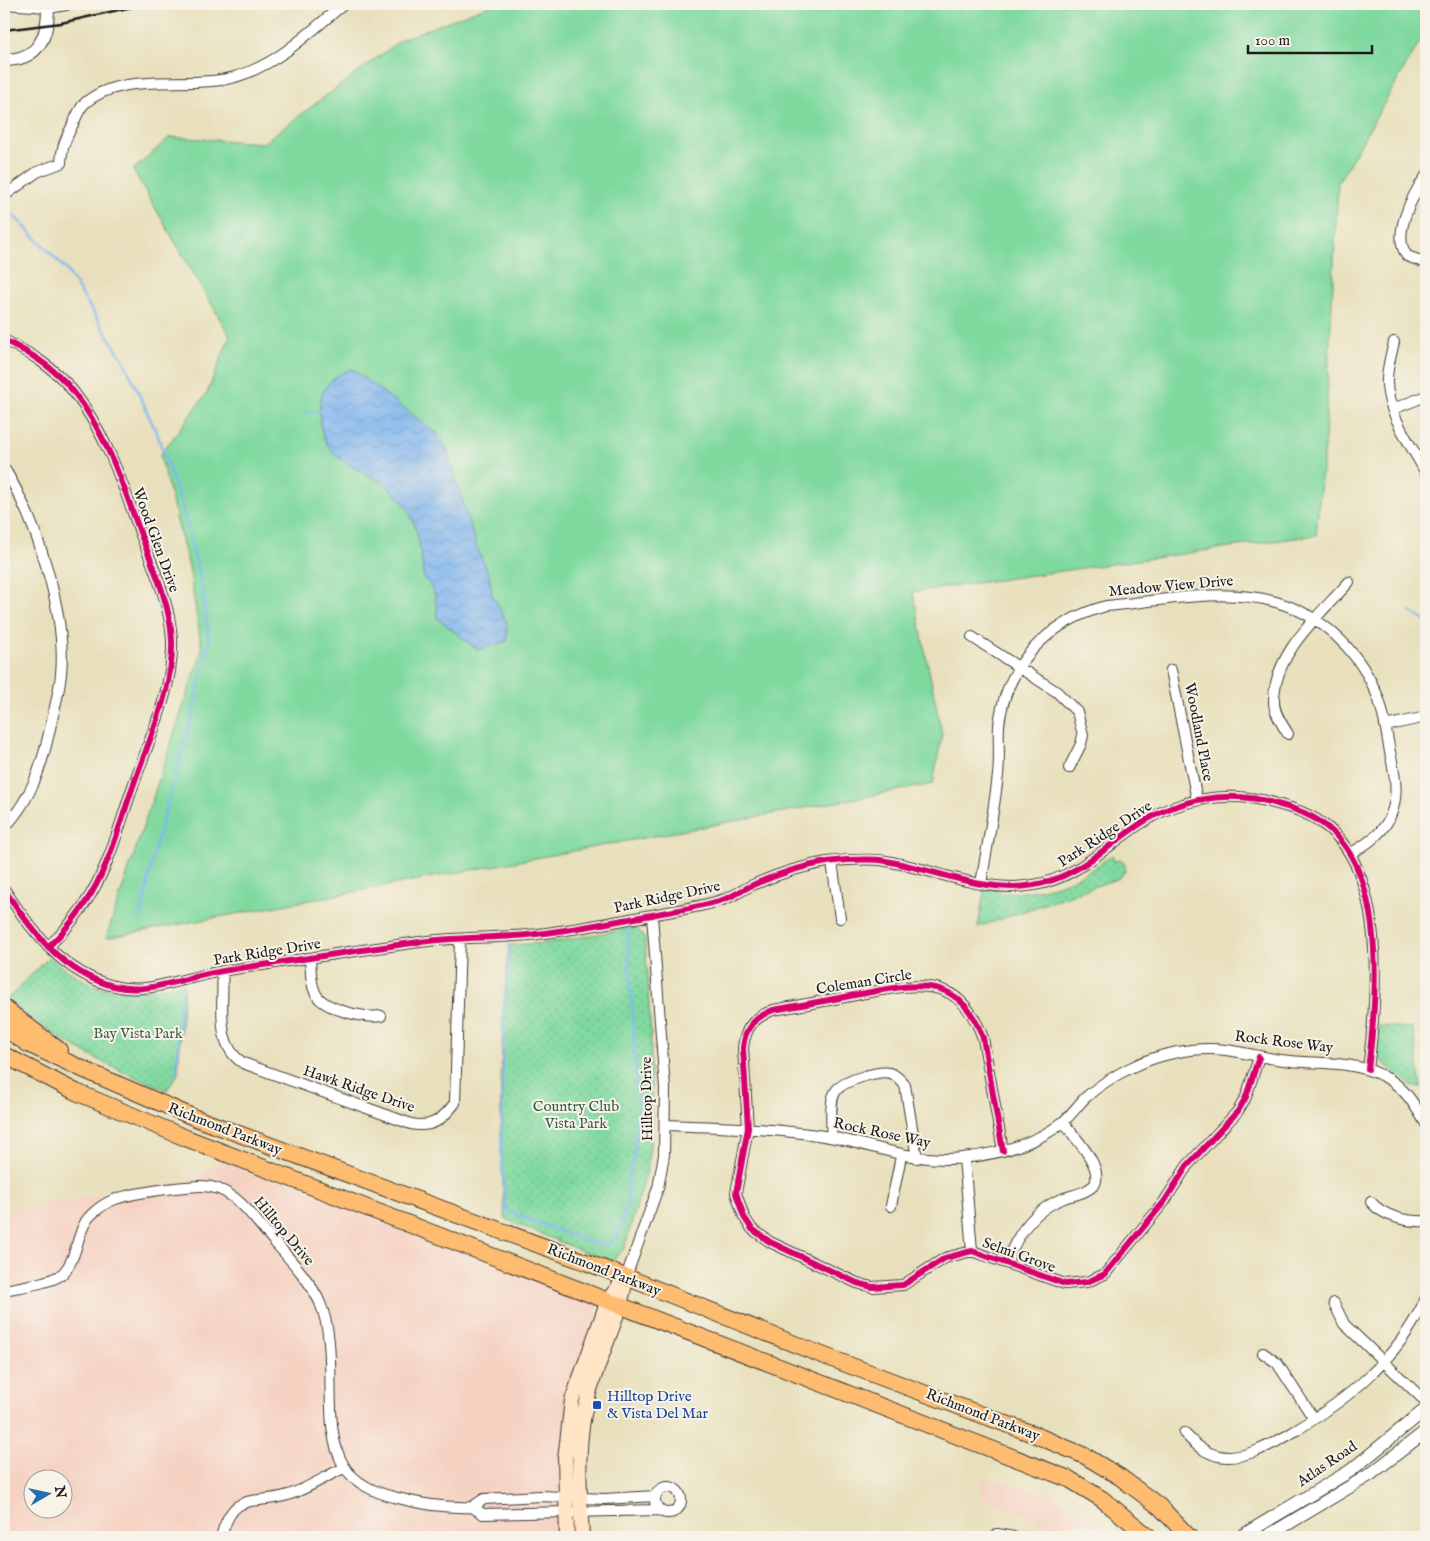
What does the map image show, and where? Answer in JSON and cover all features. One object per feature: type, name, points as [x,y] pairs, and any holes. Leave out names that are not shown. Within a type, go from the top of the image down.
[{"type":"highway","points":[[4,1008],[86,1071]]},
{"type":"highway","name":"Richmond Parkway","points":[[4,1028],[28,1044],[193,1118],[626,1277],[822,1355],[1026,1431],[1084,1456],[1141,1491],[1189,1537]]},
{"type":"highway","name":"Richmond Parkway","points":[[4,1055],[76,1092],[178,1135],[615,1302],[1069,1479],[1102,1499],[1148,1537]]},
{"type":"main road","name":"Hilltop Drive","points":[[567,1537],[567,1438],[572,1400],[626,1277]]},
{"type":"main road","name":"Hilltop Drive","points":[[582,1537],[580,1452],[585,1409],[615,1302]]},
{"type":"street","points":[[4,4],[66,4]]},
{"type":"street","points":[[4,196],[37,172],[61,163],[62,145],[83,105],[101,92],[120,86],[192,82],[236,77],[264,66],[284,54],[344,4]]},
{"type":"street","points":[[4,60],[21,58],[37,49],[48,24],[49,5]]},
{"type":"street","points":[[1426,176],[1406,213],[1402,240],[1407,256],[1426,263]]},
{"type":"street","name":"Wood Glen Drive","points":[[4,340],[29,353],[51,369],[73,391],[92,419],[113,460],[164,596],[172,640],[168,684],[108,858],[87,900],[66,930],[48,947]]},
{"type":"street","points":[[1394,342],[1387,383],[1393,410],[1426,473]]},
{"type":"street","points":[[1393,410],[1426,396]]},
{"type":"street","points":[[4,468],[40,546],[58,615],[61,647],[61,674],[42,762],[35,782],[24,802],[4,828]]},
{"type":"street","points":[[1288,734],[1277,715],[1274,702],[1280,672],[1293,646],[1349,582]]},
{"type":"street","name":"Meadow View Drive","points":[[981,884],[997,788],[1002,712],[1010,683],[1036,646],[1059,625],[1074,616],[1106,606],[1212,596],[1244,596],[1277,602],[1315,620],[1331,630],[1345,644],[1361,665],[1376,690],[1396,779],[1394,805],[1381,830],[1372,840],[1350,854]]},
{"type":"street","points":[[972,637],[1057,692],[1077,712],[1083,735],[1082,744],[1069,768]]},
{"type":"street","name":"Woodland Place","points":[[1171,670],[1197,800]]},
{"type":"street","points":[[1385,726],[1426,717]]},
{"type":"street","name":"Park Ridge Drive","points":[[4,889],[28,924],[48,947],[71,967],[93,980],[117,987],[152,987],[222,971],[433,940],[534,934],[652,915],[728,898],[762,881],[799,869],[832,862],[882,860],[981,884],[1009,888],[1036,885],[1063,877],[1086,865],[1146,820],[1169,808],[1197,800],[1224,796],[1250,797],[1302,812],[1324,824],[1340,840],[1350,854],[1366,896],[1374,942],[1375,1015],[1368,1069]]},
{"type":"street","points":[[832,862],[840,918]]},
{"type":"street","name":"Hilltop Drive","points":[[626,1277],[658,1188],[664,1155],[666,1125],[659,989],[652,915]]},
{"type":"street","name":"Hawk Ridge Drive","points":[[222,971],[223,1025],[227,1048],[232,1056],[243,1063],[411,1124],[431,1125],[440,1121],[455,1103],[460,938]]},
{"type":"street","points":[[310,958],[312,984],[320,1000],[327,1005],[368,1018],[381,1016]]},
{"type":"street","name":"Coleman Circle","points":[[748,1128],[743,1048],[744,1035],[759,1016],[773,1010],[914,984],[929,986],[956,997],[969,1010],[978,1023],[983,1038],[1003,1151]]},
{"type":"street","name":"Rock Rose Way","points":[[666,1125],[748,1128],[831,1137],[901,1156],[964,1158],[1003,1151],[1043,1135],[1063,1122],[1087,1096],[1109,1079],[1131,1067],[1156,1058],[1202,1049],[1223,1050],[1259,1057],[1368,1069],[1385,1076],[1403,1089],[1426,1124]]},
{"type":"street","name":"Selmi Grove","points":[[748,1128],[736,1193],[744,1217],[752,1229],[770,1242],[857,1283],[872,1287],[903,1284],[945,1258],[972,1250],[1065,1284],[1087,1282],[1105,1274],[1164,1202],[1187,1166],[1238,1111],[1246,1097],[1259,1057]]},
{"type":"street","points":[[831,1137],[833,1099],[836,1091],[845,1082],[889,1072],[898,1077],[905,1085],[917,1158]]},
{"type":"street","points":[[1007,1262],[1019,1236],[1038,1214],[1064,1198],[1091,1188],[1097,1179],[1097,1170],[1093,1162],[1063,1122]]},
{"type":"street","points":[[891,1206],[901,1156]]},
{"type":"street","points":[[964,1158],[972,1250]]},
{"type":"street","name":"Hilltop Drive","points":[[4,1290],[50,1280],[62,1275],[73,1256],[85,1222],[107,1202],[127,1196],[198,1186],[212,1186],[227,1192],[246,1208],[310,1286],[320,1303],[328,1330],[331,1356],[334,1433],[337,1452],[344,1468]]},
{"type":"street","points":[[1371,1202],[1378,1209],[1388,1214],[1426,1221]]},
{"type":"street","points":[[1184,1433],[1205,1451],[1219,1456],[1233,1457],[1278,1441],[1348,1396],[1383,1362],[1411,1327],[1426,1298]]},
{"type":"street","points":[[1334,1303],[1344,1324],[1426,1402]]},
{"type":"street","points":[[1263,1354],[1277,1363],[1314,1419]]},
{"type":"street","name":"Atlas Road","points":[[1240,1537],[1350,1471],[1426,1409]]},
{"type":"street","name":"Atlas Road","points":[[1266,1537],[1366,1478],[1426,1431]]},
{"type":"street","points":[[221,1537],[225,1521],[234,1508],[246,1501],[290,1494],[344,1468],[364,1485],[379,1493],[426,1504],[472,1507],[483,1514],[675,1511],[680,1504],[679,1495],[676,1490],[667,1487],[656,1496],[655,1500],[660,1510]]},
{"type":"street","points":[[472,1507],[484,1499],[656,1496]]},
{"type":"street","points":[[996,1534],[1013,1537]]},
{"type":"shaded area","points":[[224,1158],[599,1304],[559,1451],[560,1537],[4,1537],[4,1210],[189,1181]]},
{"type":"shaded area","points":[[982,1479],[1012,1482],[1053,1498],[1073,1508],[1118,1537],[1070,1537],[1036,1519],[980,1497]]},
{"type":"green space","points":[[493,4],[1426,4],[1426,31],[1338,183],[1325,438],[1316,535],[913,592],[942,734],[933,784],[106,938],[202,650],[189,567],[160,455],[207,393],[230,336],[133,170],[170,137],[263,143],[402,39]]},
{"type":"green space","points":[[1112,855],[1114,861],[1120,860],[1125,864],[1125,870],[1119,878],[978,927],[984,891],[990,885],[998,893],[1044,889],[1073,879]]},
{"type":"green space","name":"Country Club Vista Park","points":[[630,928],[638,929],[645,939],[651,1037],[651,1137],[647,1171],[624,1249],[614,1259],[604,1260],[505,1219],[501,1116],[506,979],[509,945],[549,943]]},
{"type":"green space","name":"Bay Vista Park","points":[[49,957],[84,980],[99,987],[113,990],[143,990],[184,984],[178,1074],[167,1090],[83,1052],[25,1014],[7,999]]},
{"type":"green space","points":[[1379,1026],[1413,1028],[1421,1087],[1413,1087],[1386,1066],[1378,1057],[1375,1047]]},
{"type":"water","points":[[352,369],[438,434],[445,446],[476,545],[489,575],[492,594],[507,623],[507,641],[478,650],[437,618],[435,597],[431,587],[424,579],[417,533],[407,508],[395,493],[337,456],[327,444],[321,427],[320,404],[323,391],[340,374]]},
{"type":"waterway","points":[[7,209],[66,269],[125,363],[158,436],[183,510],[202,585],[209,640],[194,708],[153,856],[141,918]]},
{"type":"waterway","points":[[306,412],[321,412]]},
{"type":"waterway","points":[[1410,612],[1426,621]]},
{"type":"waterway","points":[[505,1210],[591,1243],[608,1245],[617,1236],[627,1206],[627,1182],[634,1157],[638,1110],[627,927]]},
{"type":"waterway","points":[[503,1080],[503,1017],[510,946]]},
{"type":"waterway","points":[[177,1073],[180,999]]},
{"type":"waterway","points":[[503,1085],[501,1151],[506,1210]]},
{"type":"railway","points":[[4,30],[61,23],[145,4]]},
{"type":"cycle path","points":[[4,340],[33,356],[58,375],[73,391],[95,424],[113,460],[161,586],[171,626],[172,659],[169,678],[159,715],[109,856],[98,882],[86,901],[71,922],[48,947]]},
{"type":"cycle path","points":[[4,889],[37,935],[64,961],[79,972],[114,986],[148,988],[225,970],[440,940],[543,933],[652,915],[716,902],[773,877],[827,862],[879,860],[978,883],[1015,887],[1034,885],[1054,880],[1071,872],[1153,816],[1171,808],[1211,798],[1251,798],[1289,807],[1318,820],[1344,845],[1359,872],[1368,904],[1373,938],[1375,973],[1374,1008],[1368,1069]]},
{"type":"cycle path","points":[[1003,1151],[983,1038],[973,1017],[961,1002],[948,992],[917,986],[880,990],[773,1010],[761,1016],[748,1029],[743,1048],[748,1128],[736,1193],[744,1217],[752,1229],[770,1242],[857,1283],[872,1287],[903,1285],[945,1258],[972,1251],[1065,1284],[1087,1282],[1105,1274],[1164,1202],[1187,1166],[1238,1111],[1246,1097],[1259,1057]]},
{"type":"place","name":"Hilltop Drive & Vista Del Mar","points":[[597,1405]]}]
